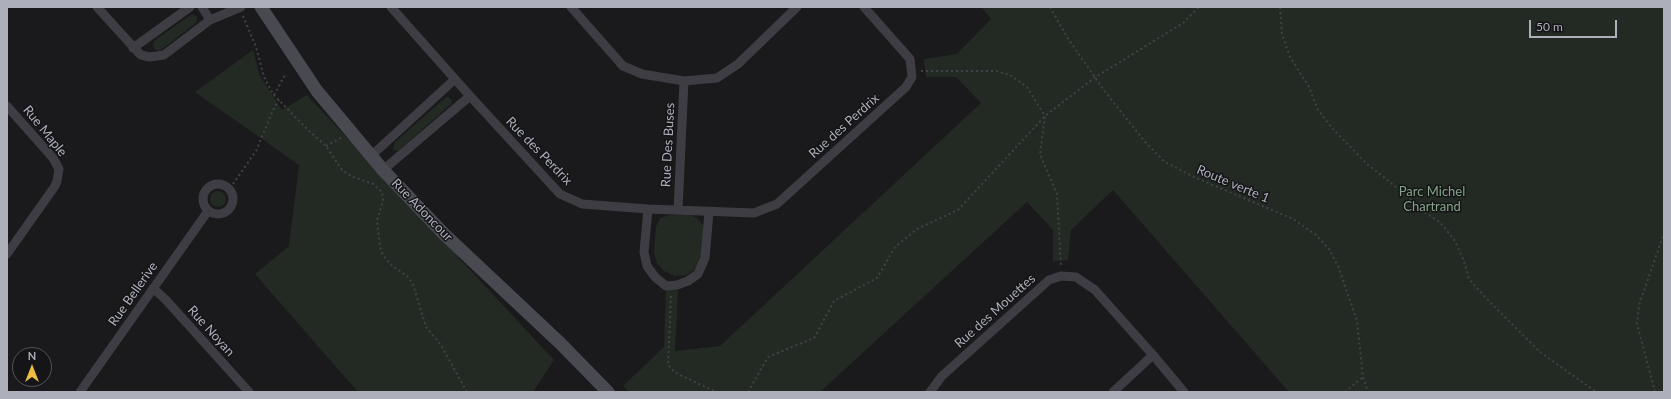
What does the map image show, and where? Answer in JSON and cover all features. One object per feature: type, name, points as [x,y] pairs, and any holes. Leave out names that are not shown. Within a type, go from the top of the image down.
[{"type":"street","points":[[97,7],[133,48],[145,56],[159,56],[169,51],[210,20],[242,11]]},
{"type":"street","points":[[133,48],[190,7]]},
{"type":"street","points":[[202,7],[210,20]]},
{"type":"street","name":"Rue Adoncour","points":[[261,7],[317,91],[383,170],[434,224],[560,342],[608,392]]},
{"type":"street","name":"Rue des Perdrix","points":[[391,7],[560,194],[582,204],[648,209],[754,213],[777,204],[906,86],[912,77],[912,71]]},
{"type":"street","points":[[571,7],[622,66],[642,74],[684,81],[717,78],[738,64],[798,7]]},
{"type":"street","points":[[864,7],[910,59],[912,71]]},
{"type":"street","points":[[371,156],[455,79]]},
{"type":"street","name":"Rue Des Buses","points":[[678,210],[684,81]]},
{"type":"street","points":[[383,170],[470,96]]},
{"type":"street","name":"Rue Maple","points":[[7,106],[53,158],[58,169],[55,186],[7,254]]},
{"type":"street","points":[[648,209],[644,252],[647,266],[666,286],[688,281],[698,274],[705,258],[710,212]]},
{"type":"street","name":"Rue Bellerive","points":[[80,392],[208,211]]},
{"type":"street","points":[[1061,276],[1076,277],[1095,290],[1184,392]]},
{"type":"street","name":"Rue des Mouettes","points":[[930,392],[942,376],[1049,280],[1061,276]]},
{"type":"street","name":"Rue Noyan","points":[[153,288],[166,300],[249,392]]},
{"type":"street","points":[[1113,392],[1153,355]]},
{"type":"path","name":"Route verte 1","points":[[1050,7],[1067,37],[1094,78],[1145,142],[1165,162],[1194,177],[1292,219],[1316,235],[1328,249],[1338,266],[1357,322],[1363,377],[1368,392]]},
{"type":"path","points":[[748,392],[768,357],[814,338],[834,301],[877,278],[895,247],[917,229],[958,210],[1045,116],[1094,78],[1183,23],[1199,7]]},
{"type":"path","points":[[1280,7],[1282,34],[1290,56],[1309,88],[1318,110],[1332,128],[1367,164],[1401,191],[1424,212],[1440,222],[1455,241],[1464,261],[1469,279],[1491,303],[1540,352],[1596,392]]},
{"type":"path","name":"Rue Adoncour","points":[[242,11],[256,47],[264,77],[274,95],[326,146],[342,170],[353,177],[373,184],[382,192],[383,201],[377,221],[380,247],[383,255],[391,265],[407,276],[413,284],[426,327],[441,345],[467,392]]},
{"type":"path","points":[[912,71],[996,71],[1010,75],[1027,87],[1045,116],[1040,154],[1057,194],[1061,276]]},
{"type":"path","points":[[274,95],[285,75]]},
{"type":"path","points":[[233,184],[256,151],[273,110],[279,100]]},
{"type":"path","points":[[326,146],[341,138]]},
{"type":"path","points":[[1655,392],[1637,324],[1639,305],[1664,233]]},
{"type":"path","points":[[671,285],[668,364],[671,369],[678,374],[716,392]]},
{"type":"path","points":[[1345,392],[1363,377]]},
{"type":"green space","name":"Parc Michel Chartrand","points":[[981,7],[1664,7],[1664,392],[1289,392],[1113,190],[1071,230],[1068,260],[1053,262],[1053,230],[1027,202],[820,392],[629,392],[623,386],[664,347],[666,290],[678,290],[675,351],[720,346],[981,103],[956,77],[926,77],[924,59],[957,54],[991,19]]},
{"type":"green space","points":[[192,14],[197,17],[196,23],[161,50],[159,51],[154,49],[153,45],[155,40]]},
{"type":"green space","points":[[253,50],[260,76],[282,110],[307,95],[554,360],[533,392],[358,392],[255,274],[289,246],[299,165],[195,92]]},
{"type":"green space","points":[[448,97],[452,100],[451,104],[399,150],[396,151],[393,149],[395,142]]},
{"type":"green space","points":[[215,191],[221,191],[226,196],[224,205],[221,207],[215,207],[210,202],[210,196]]},
{"type":"green space","points":[[670,215],[690,215],[697,218],[703,225],[703,257],[697,268],[687,275],[675,276],[664,271],[657,263],[654,253],[656,227],[660,218]]}]
